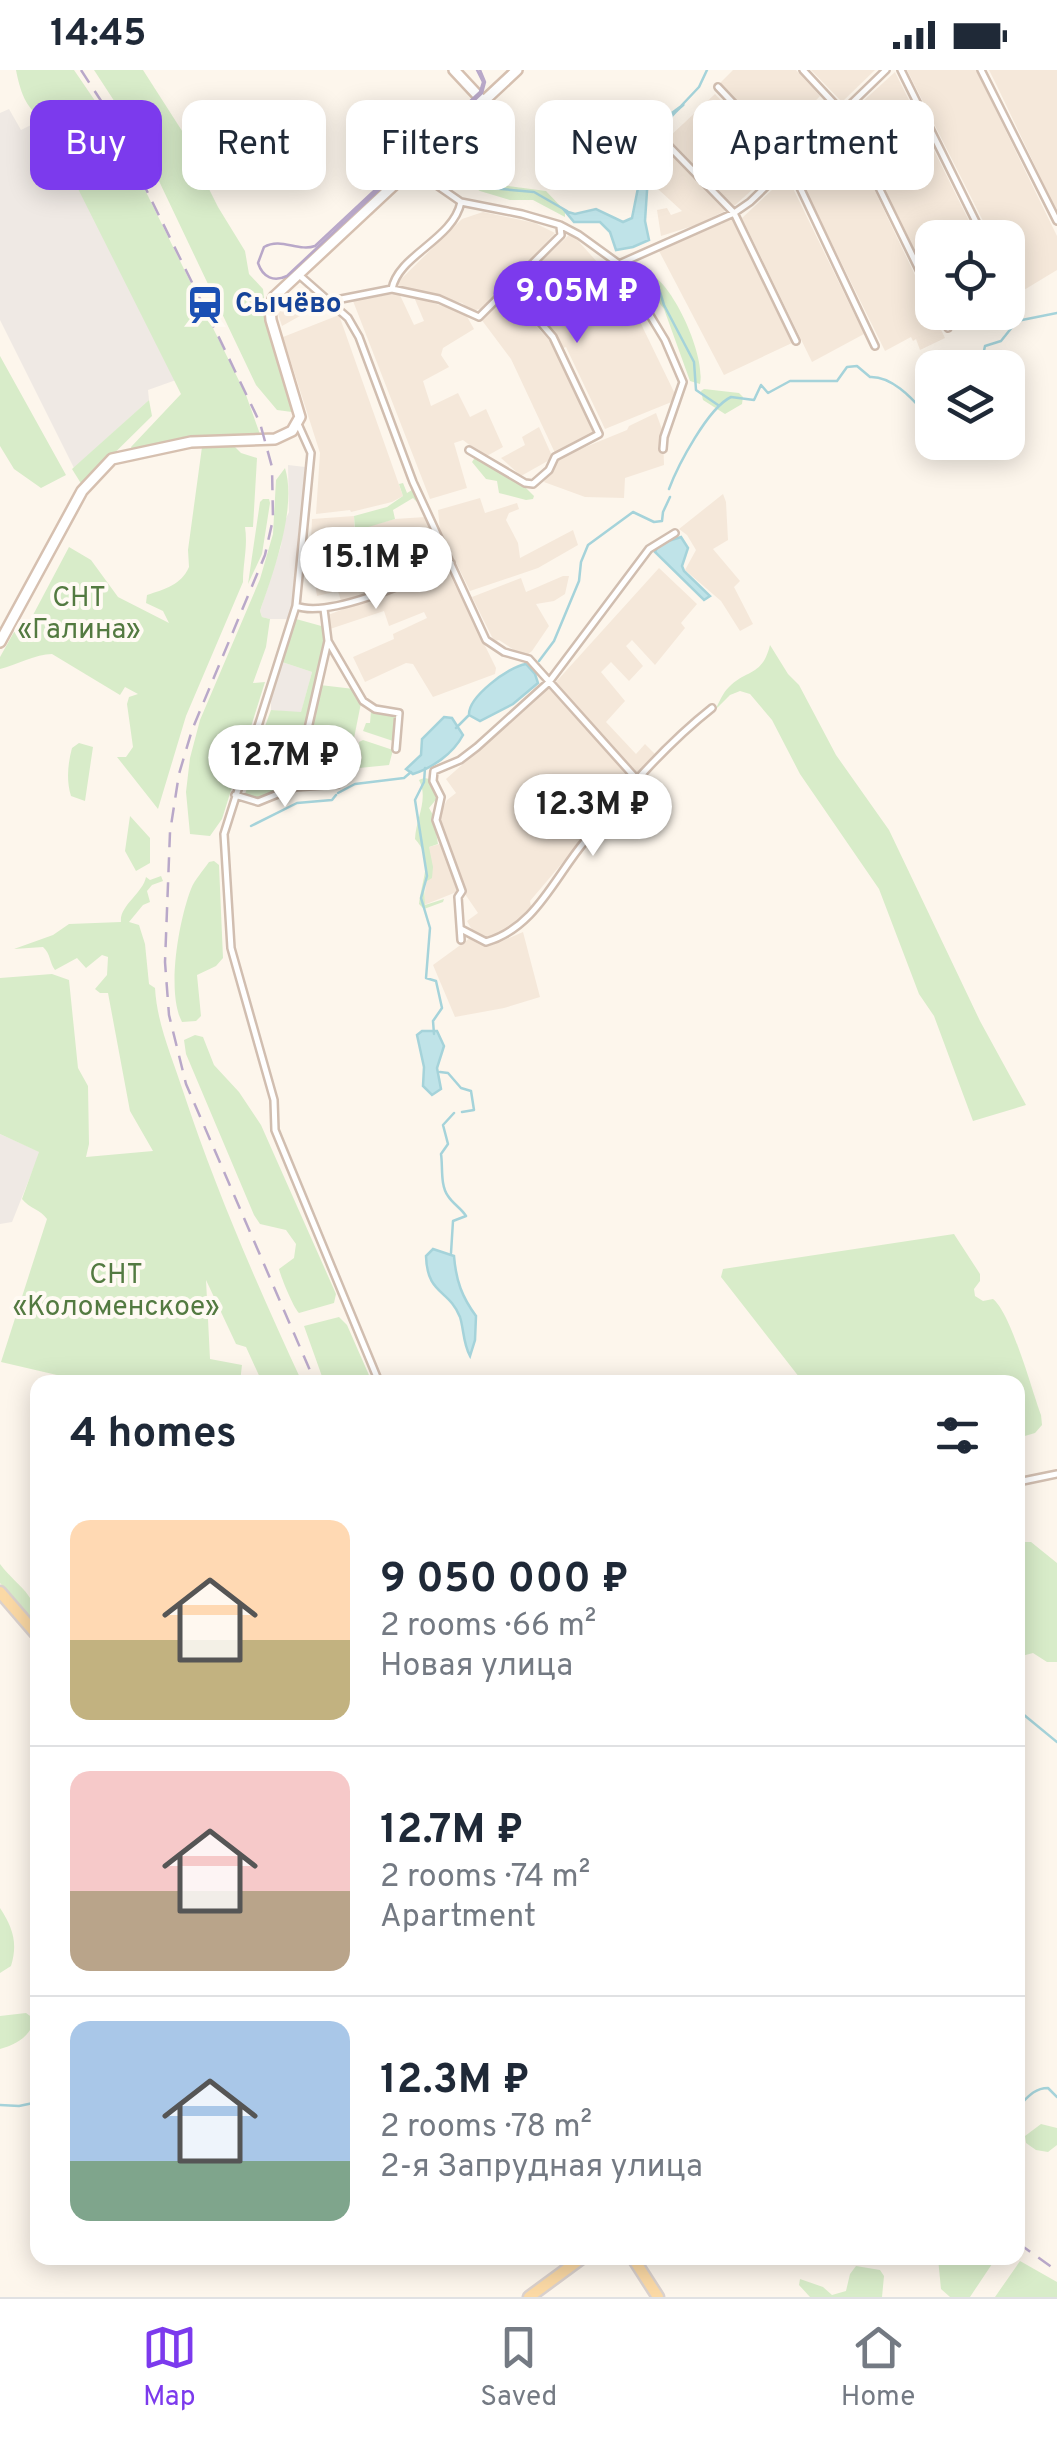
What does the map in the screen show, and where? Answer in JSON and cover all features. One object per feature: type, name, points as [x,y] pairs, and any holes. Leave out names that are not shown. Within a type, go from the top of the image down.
[{"type":"main road","points":[[454,70],[482,100]]},
{"type":"main road","points":[[484,100],[517,70]]},
{"type":"main road","points":[[0,642],[82,491],[112,459],[190,442],[274,439],[292,432],[300,417],[278,347],[270,308],[274,297],[388,190]]},
{"type":"main road","points":[[0,1592],[30,1627]]},
{"type":"main road","points":[[529,2297],[572,2265]]},
{"type":"main road","points":[[637,2265],[658,2297]]},
{"type":"street","points":[[803,70],[831,100]]},
{"type":"street","points":[[855,100],[886,70]]},
{"type":"street","points":[[901,70],[975,220]]},
{"type":"street","points":[[981,70],[1057,221]]},
{"type":"street","points":[[718,88],[729,100]]},
{"type":"street","points":[[673,151],[734,214],[796,341]]},
{"type":"street","points":[[444,190],[461,202],[560,226],[618,264],[666,340],[683,382],[664,449]]},
{"type":"street","points":[[618,264],[734,214],[762,190]]},
{"type":"street","points":[[801,190],[875,346]]},
{"type":"street","points":[[880,190],[915,261]]},
{"type":"street","points":[[392,289],[400,272],[447,228],[461,202]]},
{"type":"street","points":[[331,301],[392,289],[439,300],[478,316],[561,235],[560,226]]},
{"type":"street","points":[[298,274],[348,318],[359,337],[413,482],[486,640],[504,652],[529,659],[640,782]]},
{"type":"street","points":[[470,450],[533,484],[555,457],[600,434],[552,337],[510,287]]},
{"type":"street","points":[[298,424],[310,453],[296,606],[224,834],[233,958],[274,1100],[275,1130],[375,1375]]},
{"type":"street","points":[[461,940],[458,897],[462,891],[436,820],[441,797],[434,772],[478,747],[549,682],[650,550],[674,533]]},
{"type":"street","points":[[296,606],[308,611],[324,608],[388,590],[451,563]]},
{"type":"street","points":[[284,791],[288,766],[302,756],[328,642],[324,608]]},
{"type":"street","points":[[328,642],[363,701],[375,709],[399,713],[396,749]]},
{"type":"street","points":[[461,929],[486,942],[530,918],[585,841],[712,708]]},
{"type":"street","points":[[235,795],[258,802],[307,785],[316,788],[338,784]]},
{"type":"street","points":[[1025,1481],[1057,1474]]},
{"type":"shaded area","points":[[733,70],[796,70],[820,96],[816,100],[736,100],[720,83]]},
{"type":"shaded area","points":[[811,70],[875,70],[844,100]]},
{"type":"shaded area","points":[[907,70],[976,70],[1057,236],[1057,270],[1025,289],[1025,220],[982,220],[934,124],[934,100],[922,100]]},
{"type":"shaded area","points":[[989,70],[1057,70],[1057,212],[997,86]]},
{"type":"shaded area","points":[[895,72],[909,100],[864,100]]},
{"type":"shaded area","points":[[9,109],[21,130],[30,126],[30,190],[79,190],[176,380],[148,390],[149,400],[74,468],[0,320],[0,113]]},
{"type":"shaded area","points":[[693,115],[693,164],[673,143],[673,133]]},
{"type":"shaded area","points":[[934,150],[969,220],[915,220],[915,251],[886,190],[934,190]]},
{"type":"shaded area","points":[[673,157],[693,177],[693,190],[705,190],[725,211],[661,236],[657,210],[667,208],[671,215],[682,211],[659,190],[673,190]]},
{"type":"shaded area","points":[[718,190],[752,190],[734,206]]},
{"type":"shaded area","points":[[772,190],[794,190],[864,334],[812,362],[742,218]]},
{"type":"shaded area","points":[[805,190],[874,190],[915,275],[915,330],[941,330],[945,338],[920,350],[911,337],[885,351]]},
{"type":"shaded area","points":[[483,212],[535,223],[555,233],[484,308],[472,311],[462,303],[395,285],[462,219]]},
{"type":"shaded area","points":[[732,219],[792,343],[724,375],[658,249]]},
{"type":"shaded area","points":[[571,233],[627,295],[676,396],[674,401],[605,429],[566,347],[516,286]]},
{"type":"shaded area","points":[[307,289],[325,302],[282,326],[278,314],[294,294]]},
{"type":"shaded area","points":[[399,293],[414,325],[424,321],[414,297],[465,313],[474,329],[443,348],[441,355],[449,367],[423,381],[431,406],[458,393],[470,417],[486,409],[503,447],[485,457],[463,440],[454,443],[467,488],[430,499],[353,301]]},
{"type":"shaded area","points":[[508,295],[558,350],[593,433],[555,453],[511,359],[481,319]]},
{"type":"shaded area","points":[[339,315],[403,496],[351,512],[316,514],[320,453],[283,337]]},
{"type":"shaded area","points":[[656,413],[663,432],[664,465],[625,478],[624,498],[585,497],[544,482],[556,459],[627,430]]},
{"type":"shaded area","points":[[539,427],[553,458],[521,476],[501,458],[525,445],[522,437]]},
{"type":"shaded area","points":[[288,465],[305,467],[294,602],[287,619],[270,619],[262,617],[260,611],[289,512]]},
{"type":"shaded area","points":[[723,494],[728,540],[713,549],[740,581],[734,587],[753,624],[740,631],[721,601],[685,570],[696,550],[679,529]]},
{"type":"shaded area","points":[[480,498],[485,513],[517,503],[519,509],[509,513],[506,520],[518,543],[520,558],[573,530],[578,545],[538,568],[470,591],[440,530],[438,510]]},
{"type":"shaded area","points":[[354,516],[354,530],[395,519],[425,517],[444,562],[380,591],[341,601],[338,591],[317,596],[310,554],[342,545],[338,534],[311,540],[312,519]]},
{"type":"shaded area","points":[[659,568],[697,604],[681,623],[685,628],[655,665],[632,640],[626,646],[643,666],[629,681],[611,662],[601,672],[625,701],[606,722],[636,754],[645,744],[656,755],[636,776],[575,711],[555,683]]},
{"type":"shaded area","points":[[447,569],[496,668],[495,674],[433,697],[413,664],[406,663],[365,682],[353,657],[394,639],[393,634],[427,618],[424,612],[389,626],[384,611],[330,629],[328,615]]},
{"type":"shaded area","points":[[569,576],[565,594],[554,601],[536,604],[549,626],[532,651],[527,655],[494,641],[472,597],[521,578],[526,592]]},
{"type":"shaded area","points":[[282,662],[312,672],[301,713],[271,710]]},
{"type":"shaded area","points":[[551,686],[632,781],[530,901],[532,912],[494,938],[486,938],[472,930],[467,921],[478,913],[465,894],[438,818],[447,800],[456,793],[446,779]]},
{"type":"shaded area","points":[[443,843],[459,891],[424,905],[429,847]]},
{"type":"shaded area","points":[[523,932],[540,997],[455,1017],[433,965],[470,938],[484,945],[495,944]]},
{"type":"shaded area","points":[[0,1134],[40,1152],[12,1222],[0,1224]]},
{"type":"green space","points":[[16,70],[74,70],[94,100],[30,100],[30,107]]},
{"type":"green space","points":[[94,70],[143,70],[182,131],[182,190],[210,190],[245,251],[249,274],[263,289],[266,316],[292,412],[277,410],[256,385],[162,187],[162,100],[114,100]]},
{"type":"green space","points":[[515,187],[546,191],[565,211],[565,217],[533,200],[510,200],[480,191]]},
{"type":"green space","points":[[79,190],[145,190],[246,395],[261,437],[205,438],[132,450],[181,394]]},
{"type":"green space","points":[[645,271],[666,288],[685,320],[698,356],[700,384],[690,381],[664,309],[647,287]]},
{"type":"green space","points":[[0,356],[66,475],[41,488],[14,469],[0,446]]},
{"type":"green space","points":[[704,389],[739,393],[742,404],[725,414],[703,400]]},
{"type":"green space","points":[[149,400],[152,416],[82,485],[72,469]]},
{"type":"green space","name":"СНТ «Галина»","points":[[233,445],[241,453],[257,458],[253,527],[245,527],[243,582],[186,716],[158,809],[117,757],[126,757],[133,747],[127,704],[129,697],[138,694],[125,687],[120,695],[52,654],[0,669],[0,657],[14,632],[24,632],[69,547],[91,560],[118,597],[169,623],[163,611],[146,603],[147,595],[177,582],[189,567],[202,447]]},
{"type":"green space","points":[[474,459],[519,481],[533,499],[499,493],[497,481],[486,479],[472,462]]},
{"type":"green space","points":[[285,468],[286,520],[260,611],[262,617],[270,619],[266,647],[253,683],[265,682],[222,819],[210,836],[190,834],[186,792],[190,758],[200,720],[260,579],[273,534],[276,480]]},
{"type":"green space","points":[[403,483],[407,493],[412,490],[418,494],[423,508],[413,498],[393,510],[395,519],[355,531],[354,516],[387,507],[403,496],[399,484]]},
{"type":"green space","points":[[263,499],[270,503],[262,554],[248,584],[260,502]]},
{"type":"green space","points":[[296,619],[325,627],[325,642],[301,753],[288,760],[282,791],[260,799],[245,794],[271,710],[301,712],[312,672],[282,662]]},
{"type":"green space","points":[[770,645],[799,685],[836,755],[889,830],[980,1021],[1026,1105],[973,1121],[934,1016],[919,994],[879,889],[800,774],[772,720],[750,694],[740,691],[730,695],[715,710],[727,689],[763,663]]},
{"type":"green space","points":[[320,685],[354,689],[361,703],[352,748],[343,747],[342,776],[338,781],[287,789],[290,767],[304,754]]},
{"type":"green space","points":[[371,711],[397,715],[393,741],[363,731],[366,723],[370,723]]},
{"type":"green space","points":[[359,742],[393,750],[389,765],[359,768]]},
{"type":"green space","points":[[79,743],[93,747],[85,801],[71,796],[68,784],[72,748]]},
{"type":"green space","points":[[430,779],[439,796],[429,808],[438,844],[429,847],[433,867],[432,878],[424,883],[425,905],[444,899],[424,909],[419,904],[424,854],[415,839],[422,801],[419,780]]},
{"type":"green space","points":[[130,816],[150,838],[150,863],[136,871],[125,851]]},
{"type":"green space","points":[[209,862],[219,865],[223,958],[197,975],[201,1016],[196,1021],[182,1022],[175,993],[179,937],[193,885]]},
{"type":"green space","name":"СНТ «Коломенское»","points":[[161,876],[163,881],[147,891],[150,902],[129,922],[139,925],[149,984],[155,988],[166,1040],[209,1165],[299,1375],[259,1375],[246,1347],[236,1344],[206,1280],[210,1359],[242,1365],[241,1375],[57,1375],[1,1362],[47,1219],[22,1199],[39,1152],[0,1134],[0,978],[52,974],[69,980],[78,1068],[88,1086],[86,1157],[153,1151],[130,1111],[108,993],[95,989],[107,975],[108,957],[102,955],[86,968],[77,958],[55,970],[43,947],[14,949],[53,935],[69,924],[121,922],[124,910],[146,877],[150,880]]},
{"type":"green space","points":[[195,1035],[203,1037],[214,1065],[239,1092],[261,1125],[336,1294],[334,1303],[299,1313],[294,1305],[279,1269],[294,1258],[296,1244],[286,1230],[260,1224],[254,1215],[186,1054],[184,1040]]},
{"type":"green space","points":[[954,1234],[980,1274],[975,1296],[983,1301],[993,1299],[1014,1336],[1042,1425],[1025,1436],[1025,1375],[798,1375],[721,1277],[723,1269]]},
{"type":"green space","points":[[339,1317],[347,1325],[369,1375],[322,1375],[304,1326]]},
{"type":"green space","points":[[1025,1542],[1031,1542],[1057,1563],[1057,1662],[1047,1662],[1033,1653],[1025,1655]]},
{"type":"green space","points":[[0,1564],[30,1598],[30,1619],[0,1583]]},
{"type":"green space","points":[[0,1908],[11,1929],[14,1950],[11,1966],[0,1973]]},
{"type":"green space","points":[[0,2016],[30,2016],[27,2034],[0,2049]]},
{"type":"green space","points":[[1041,2124],[1057,2128],[1057,2145],[1048,2152],[1026,2143],[1025,2136]]},
{"type":"green space","points":[[1025,2264],[1057,2282],[1057,2297],[995,2297],[1017,2265]]},
{"type":"green space","points":[[939,2265],[991,2265],[970,2297],[950,2297],[941,2289]]},
{"type":"green space","points":[[856,2266],[880,2270],[884,2276],[882,2297],[810,2297],[799,2285],[800,2279],[823,2287],[832,2295],[846,2291]]},
{"type":"water","points":[[638,190],[647,190],[645,221],[649,240],[616,250],[610,232],[600,222],[574,222],[565,211],[575,214],[596,209],[623,222],[632,218]]},
{"type":"water","points":[[681,537],[688,548],[682,566],[710,596],[704,600],[655,552],[659,544]]},
{"type":"water","points":[[526,664],[538,683],[513,704],[480,721],[469,715],[475,700],[490,684]]},
{"type":"water","points":[[444,717],[452,718],[463,735],[441,759],[413,774],[406,769],[421,755],[422,739]]},
{"type":"water","points":[[437,1031],[444,1046],[437,1068],[441,1089],[432,1095],[423,1086],[424,1067],[417,1035]]},
{"type":"water","points":[[433,1249],[454,1256],[461,1288],[476,1316],[470,1356],[460,1317],[430,1278],[426,1256]]},
{"type":"waterway","points":[[682,105],[699,87],[707,70]]},
{"type":"waterway","points":[[512,190],[534,192],[567,211]]},
{"type":"waterway","points":[[629,266],[658,286],[694,362],[696,390],[718,405]]},
{"type":"waterway","points":[[984,350],[985,346],[1001,341],[1017,321],[1057,313]]},
{"type":"waterway","points":[[669,489],[713,413],[731,397],[754,400],[761,385],[768,393],[790,381],[837,381],[847,367],[857,366],[870,377],[900,388],[915,402]]},
{"type":"waterway","points":[[539,661],[554,641],[579,581],[588,545],[633,512],[654,522],[662,521],[670,497]]},
{"type":"waterway","points":[[456,728],[468,716]]},
{"type":"waterway","points":[[425,768],[424,782],[415,800],[427,876],[421,898],[430,928],[426,978],[436,981],[442,1008],[433,1021],[434,1034]]},
{"type":"waterway","points":[[338,793],[355,784],[404,778],[411,772]]},
{"type":"waterway","points":[[251,826],[297,803],[332,800],[336,795]]},
{"type":"waterway","points":[[440,1072],[448,1073],[461,1088],[471,1091],[474,1110],[462,1112]]},
{"type":"waterway","points":[[451,1253],[453,1221],[466,1216],[445,1192],[443,1181],[441,1154],[448,1144],[443,1125],[454,1113]]},
{"type":"waterway","points":[[1025,1716],[1057,1742]]},
{"type":"waterway","points":[[1025,2100],[1043,2088],[1057,2097]]},
{"type":"waterway","points":[[0,2105],[30,2104]]},
{"type":"tram line","points":[[477,70],[483,82],[480,92],[315,246],[277,243],[264,247],[258,263],[263,272],[278,279],[287,276],[482,93],[485,82],[480,70]]},
{"type":"railway","points":[[81,70],[107,110],[211,321],[260,423],[272,467],[273,519],[265,555],[192,730],[179,774],[170,832],[165,962],[169,1015],[186,1084],[312,1375]]},
{"type":"railway","points":[[1025,2248],[1057,2271]]},
{"type":"place","name":"Сычёво","points":[[205,305]]}]
